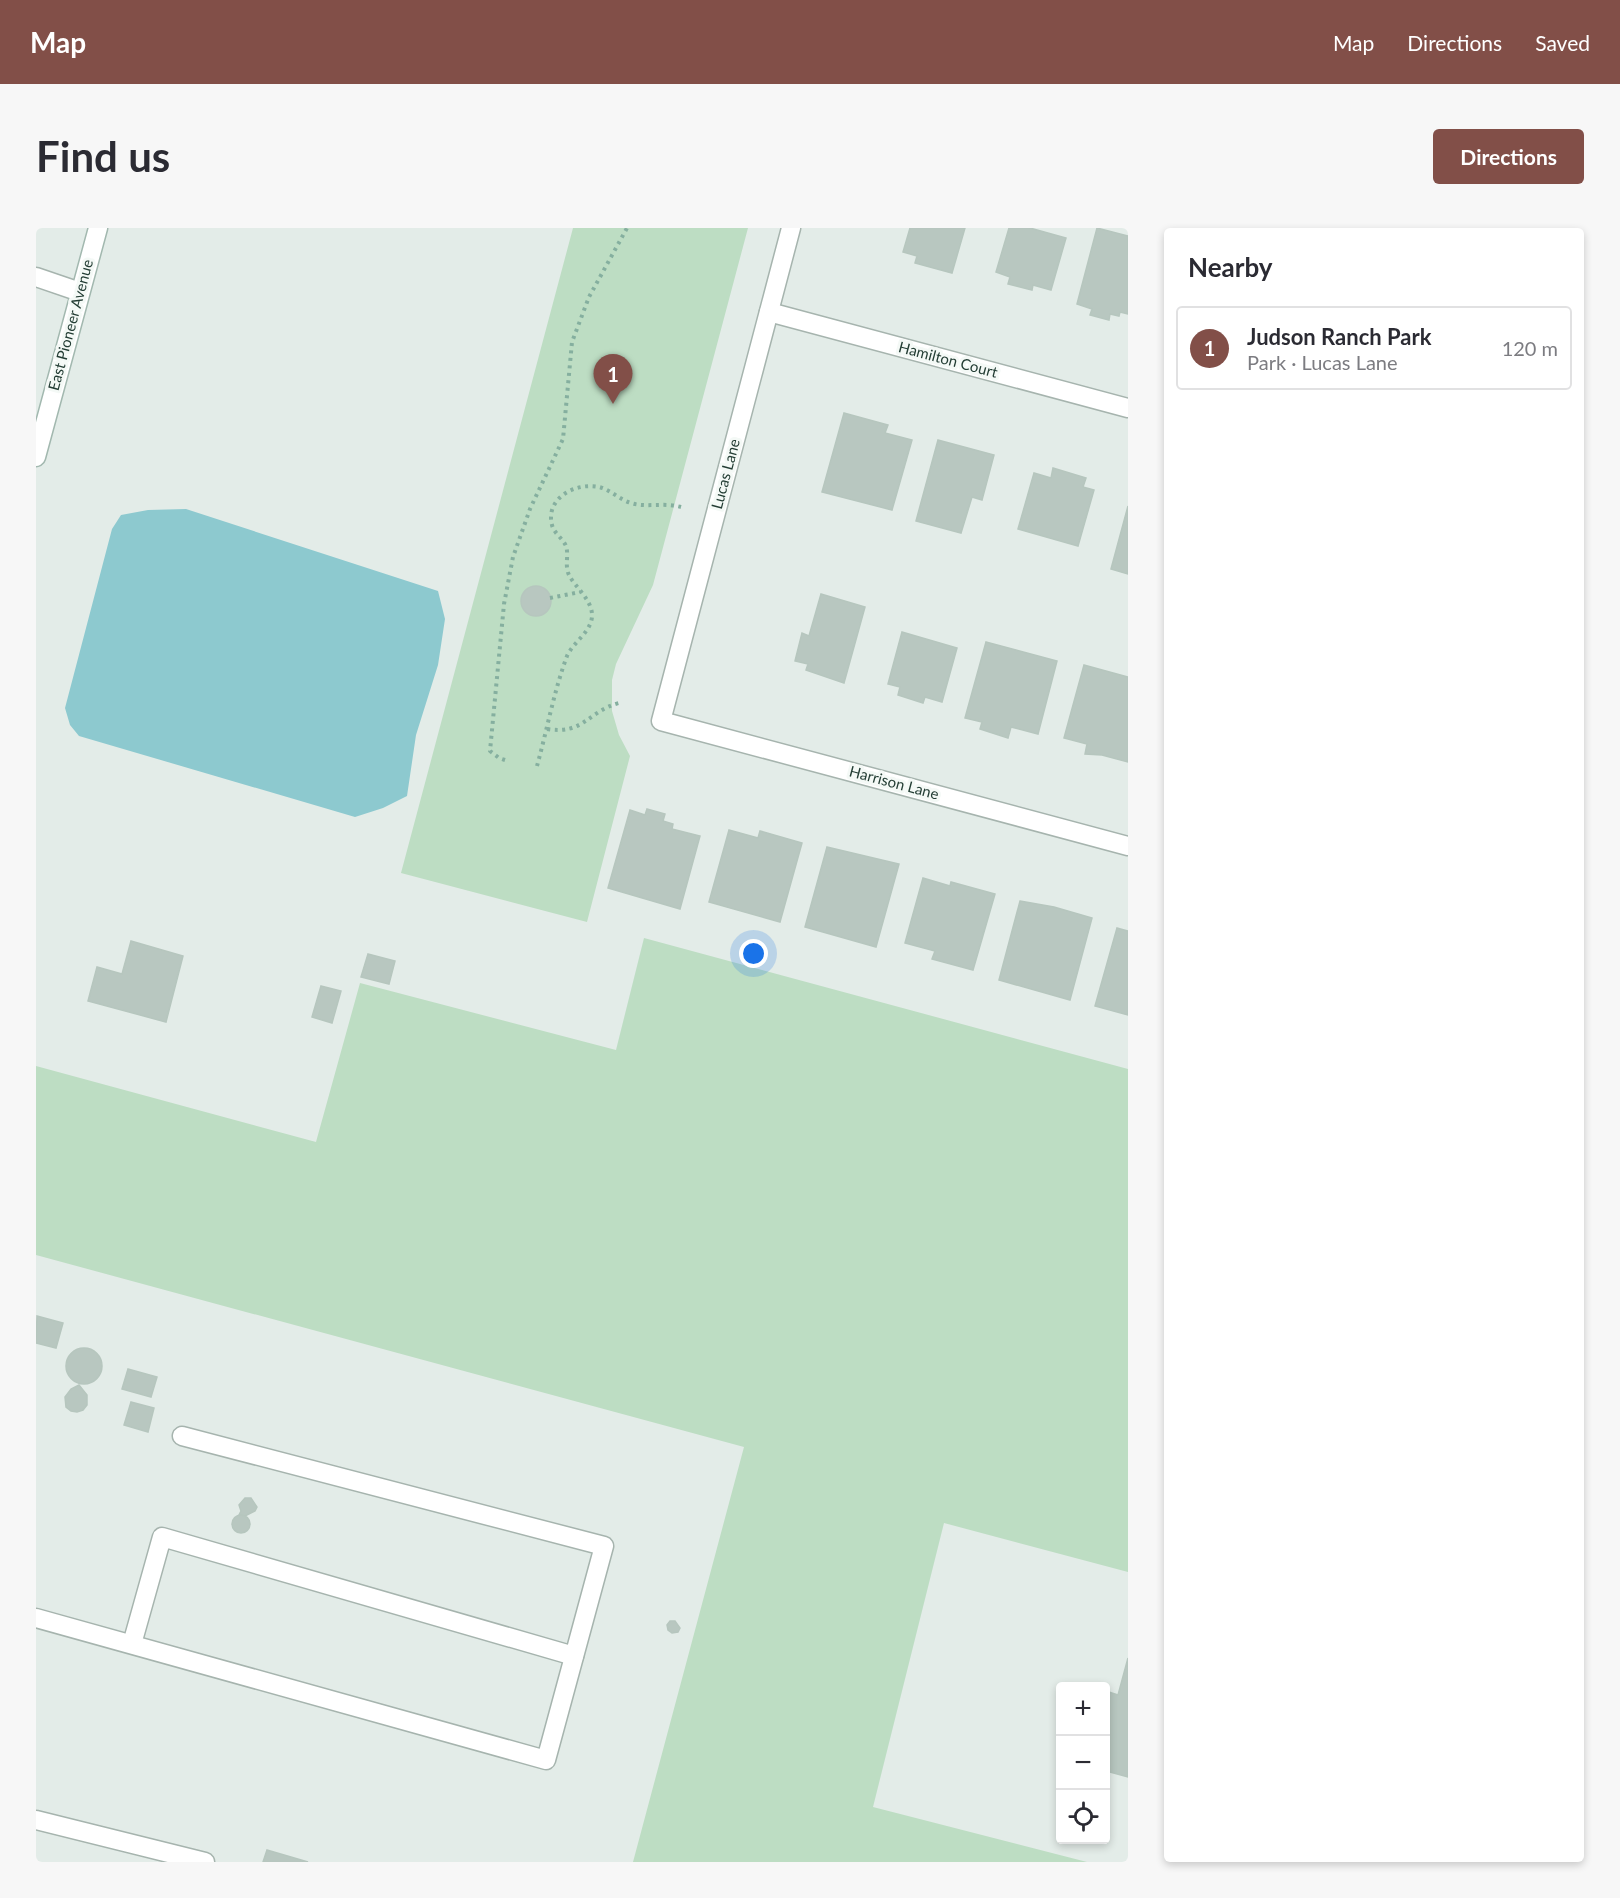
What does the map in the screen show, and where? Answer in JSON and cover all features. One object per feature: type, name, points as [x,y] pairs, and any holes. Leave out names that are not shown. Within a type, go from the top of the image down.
[{"type":"street","name":"East Pioneer Avenue","points":[[36,457],[98,228]]},
{"type":"street","name":"Lucas Lane","points":[[661,721],[791,228]]},
{"type":"street","points":[[36,277],[80,292]]},
{"type":"street","name":"Hamilton Court","points":[[769,312],[1128,408]]},
{"type":"street","name":"Harrison Lane","points":[[661,721],[1128,846]]},
{"type":"street","points":[[36,1618],[546,1760],[604,1546],[182,1436]]},
{"type":"street","points":[[132,1644],[162,1537],[574,1656]]},
{"type":"street","points":[[36,1820],[205,1862]]},
{"type":"path","points":[[505,760],[490,751],[500,666],[504,604],[513,557],[531,508],[563,439],[573,342],[589,297],[627,228]]},
{"type":"path","points":[[537,766],[568,654],[591,621],[591,609],[566,567],[566,545],[552,526],[551,516],[554,507],[564,493],[587,485],[607,489],[630,503],[681,507]]},
{"type":"path","points":[[550,598],[580,592]]},
{"type":"path","points":[[548,729],[560,731],[573,729],[587,722],[600,710],[619,703]]},
{"type":"green space","points":[[573,228],[748,228],[653,585],[616,664],[612,680],[612,711],[619,735],[630,756],[587,922],[401,873]]},
{"type":"green space","points":[[644,938],[1128,1069],[1128,1572],[944,1523],[873,1807],[1087,1862],[633,1862],[744,1447],[36,1255],[36,1066],[316,1142],[360,983],[616,1050]]},
{"type":"water","points":[[186,509],[438,591],[445,619],[438,665],[416,735],[407,796],[383,808],[355,817],[79,736],[70,725],[65,708],[112,529],[121,515],[148,510]]},
{"type":"building","points":[[910,228],[965,228],[952,273],[915,263],[917,256],[903,252]]},
{"type":"building","points":[[1009,228],[1030,228],[1066,238],[1051,290],[1033,285],[1032,290],[1008,284],[1010,277],[996,272]]},
{"type":"building","points":[[1097,228],[1128,236],[1128,314],[1120,312],[1119,316],[1110,314],[1109,320],[1090,315],[1092,309],[1077,304]]},
{"type":"building","points":[[844,413],[888,425],[885,433],[912,440],[892,510],[822,492]]},
{"type":"building","points":[[938,440],[994,455],[982,500],[972,497],[961,533],[916,521]]},
{"type":"building","points":[[1053,468],[1086,478],[1083,487],[1094,490],[1078,546],[1018,529],[1034,473],[1051,478]]},
{"type":"building","points":[[1128,506],[1128,574],[1111,569]]},
{"type":"building","points":[[536,586],[547,590],[551,601],[547,612],[536,616],[525,612],[521,601],[525,590]]},
{"type":"building","points":[[821,594],[865,607],[844,683],[806,670],[808,664],[795,661],[802,633],[809,636]]},
{"type":"building","points":[[902,632],[957,648],[942,702],[925,697],[923,703],[898,695],[900,687],[888,684]]},
{"type":"building","points":[[986,642],[1057,661],[1038,734],[1011,727],[1008,738],[980,729],[982,722],[965,718]]},
{"type":"building","points":[[1084,665],[1128,677],[1128,762],[1102,755],[1085,754],[1087,744],[1064,738]]},
{"type":"building","points":[[647,809],[665,814],[663,821],[673,824],[672,829],[700,836],[680,909],[608,888],[630,810],[645,815]]},
{"type":"building","points":[[729,830],[758,838],[760,831],[802,843],[780,922],[709,902]]},
{"type":"building","points":[[827,847],[899,864],[876,947],[805,927]]},
{"type":"building","points":[[923,878],[950,886],[951,882],[995,894],[973,970],[932,959],[935,951],[905,943]]},
{"type":"building","points":[[1020,901],[1054,907],[1092,918],[1070,1000],[999,980]]},
{"type":"building","points":[[1117,928],[1128,931],[1128,1015],[1095,1006]]},
{"type":"building","points":[[131,941],[183,956],[166,1022],[88,1001],[97,967],[122,974]]},
{"type":"building","points":[[368,954],[395,961],[389,984],[361,977]]},
{"type":"building","points":[[321,986],[341,991],[332,1023],[312,1017]]},
{"type":"building","points":[[37,1316],[63,1323],[56,1348],[36,1343]]},
{"type":"building","points":[[84,1348],[97,1353],[102,1366],[97,1379],[84,1384],[71,1379],[66,1366],[71,1353]]},
{"type":"building","points":[[128,1369],[157,1377],[151,1397],[122,1389]]},
{"type":"building","points":[[79,1385],[87,1395],[87,1405],[83,1410],[71,1411],[66,1407],[65,1397],[71,1389]]},
{"type":"building","points":[[131,1402],[154,1408],[148,1432],[124,1425]]},
{"type":"building","points":[[245,1498],[251,1498],[257,1507],[255,1511],[245,1516],[239,1515],[241,1511],[239,1505]]},
{"type":"building","points":[[241,1515],[247,1518],[250,1524],[247,1530],[241,1533],[235,1530],[232,1524],[235,1518]]},
{"type":"building","points":[[670,1621],[675,1621],[680,1628],[678,1632],[672,1633],[668,1630],[667,1625]]},
{"type":"building","points":[[1128,1658],[1128,1777],[1110,1772],[1110,1692],[1118,1695]]},
{"type":"building","points":[[267,1850],[308,1862],[263,1862]]},
{"type":"place","name":"Judson Ranch Park","points":[[613,404]]}]
